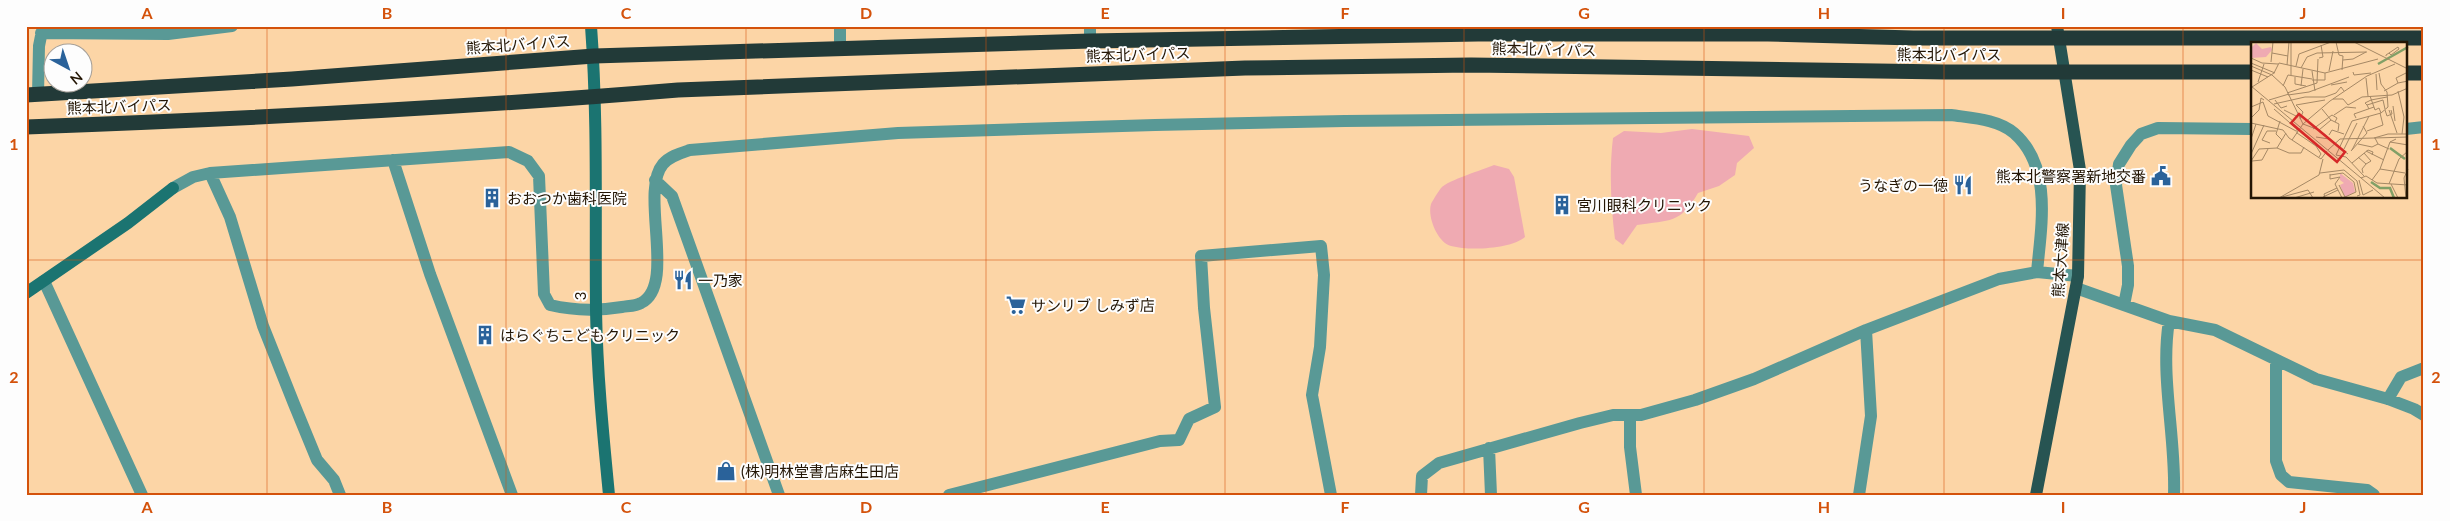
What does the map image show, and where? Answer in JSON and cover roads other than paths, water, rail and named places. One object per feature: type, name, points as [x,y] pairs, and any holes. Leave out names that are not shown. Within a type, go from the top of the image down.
[{"type":"highway","name":"熊本北バイパス","points":[[32,95],[292,79],[594,56],[840,48],[1090,34],[1478,30],[1768,30],[1913,38],[2058,31],[2424,38]]},
{"type":"highway","name":"熊本北バイパス","points":[[26,127],[168,122],[596,97],[678,90],[1245,68],[1471,65],[2251,72]]},
{"type":"highway","points":[[2408,73],[2424,73]]},
{"type":"main road","name":"熊本大津線","points":[[2036,495],[2077,282],[2080,170],[2058,31]]},
{"type":"street","points":[[32,95],[42,30],[168,34],[232,26]]},
{"type":"street","name":"3","points":[[591,26],[596,97],[596,311],[600,392],[609,495]]},
{"type":"street","points":[[840,26],[840,48]]},
{"type":"street","points":[[26,293],[128,223],[173,188],[193,177],[210,172],[509,152],[528,161],[539,176],[544,294],[550,305],[596,311],[641,303],[652,293],[657,272],[655,180],[663,164],[676,155],[690,150],[898,133],[1345,121],[1951,115],[1990,121],[2014,132],[2032,156],[2041,183],[2042,218],[2037,272]]},
{"type":"street","points":[[2408,129],[2424,127]]},
{"type":"street","points":[[2124,305],[2128,286],[2128,266],[2116,185],[2119,164],[2131,145],[2142,134],[2158,128],[2251,129]]},
{"type":"street","points":[[392,160],[430,274],[512,495]]},
{"type":"street","points":[[210,172],[230,217],[263,326],[304,430],[317,460],[334,480],[340,495]]},
{"type":"street","points":[[655,180],[672,196],[779,495]]},
{"type":"street","points":[[949,495],[1160,441],[1179,440],[1189,419],[1215,407],[1204,308],[1201,256],[1321,246],[1324,275],[1320,347],[1312,395],[1331,495]]},
{"type":"street","points":[[1421,495],[1422,476],[1439,463],[1580,423],[1613,415],[1641,415],[1695,400],[1754,379],[1866,330],[1998,279],[2037,272],[2077,282],[2124,305],[2169,321],[2214,330],[2316,379],[2388,399],[2424,415]]},
{"type":"street","points":[[44,281],[142,495]]},
{"type":"street","points":[[2169,321],[2165,345],[2174,451],[2174,495]]},
{"type":"street","points":[[1859,495],[1871,416],[1866,330]]},
{"type":"street","points":[[2276,361],[2276,461],[2281,476],[2289,482],[2367,490],[2374,495]]},
{"type":"street","points":[[2388,399],[2401,377],[2424,368]]},
{"type":"street","points":[[1630,415],[1630,447],[1636,495]]},
{"type":"street","points":[[1489,448],[1491,495]]},
{"type":"place","name":"熊本北警察署新地交番","points":[[2161,176]]},
{"type":"place","name":"うなぎの一徳","points":[[1963,185]]},
{"type":"place","name":"おおつか歯科医院","points":[[492,198]]},
{"type":"place","name":"宮川眼科クリニック","points":[[1562,205]]},
{"type":"place","name":"一乃家","points":[[683,280]]},
{"type":"place","name":"サンリブ しみず店","points":[[1016,305]]},
{"type":"place","name":"はらぐちこどもクリニック","points":[[485,335]]},
{"type":"place","name":"(株)明林堂書店麻生田店","points":[[726,471]]}]
